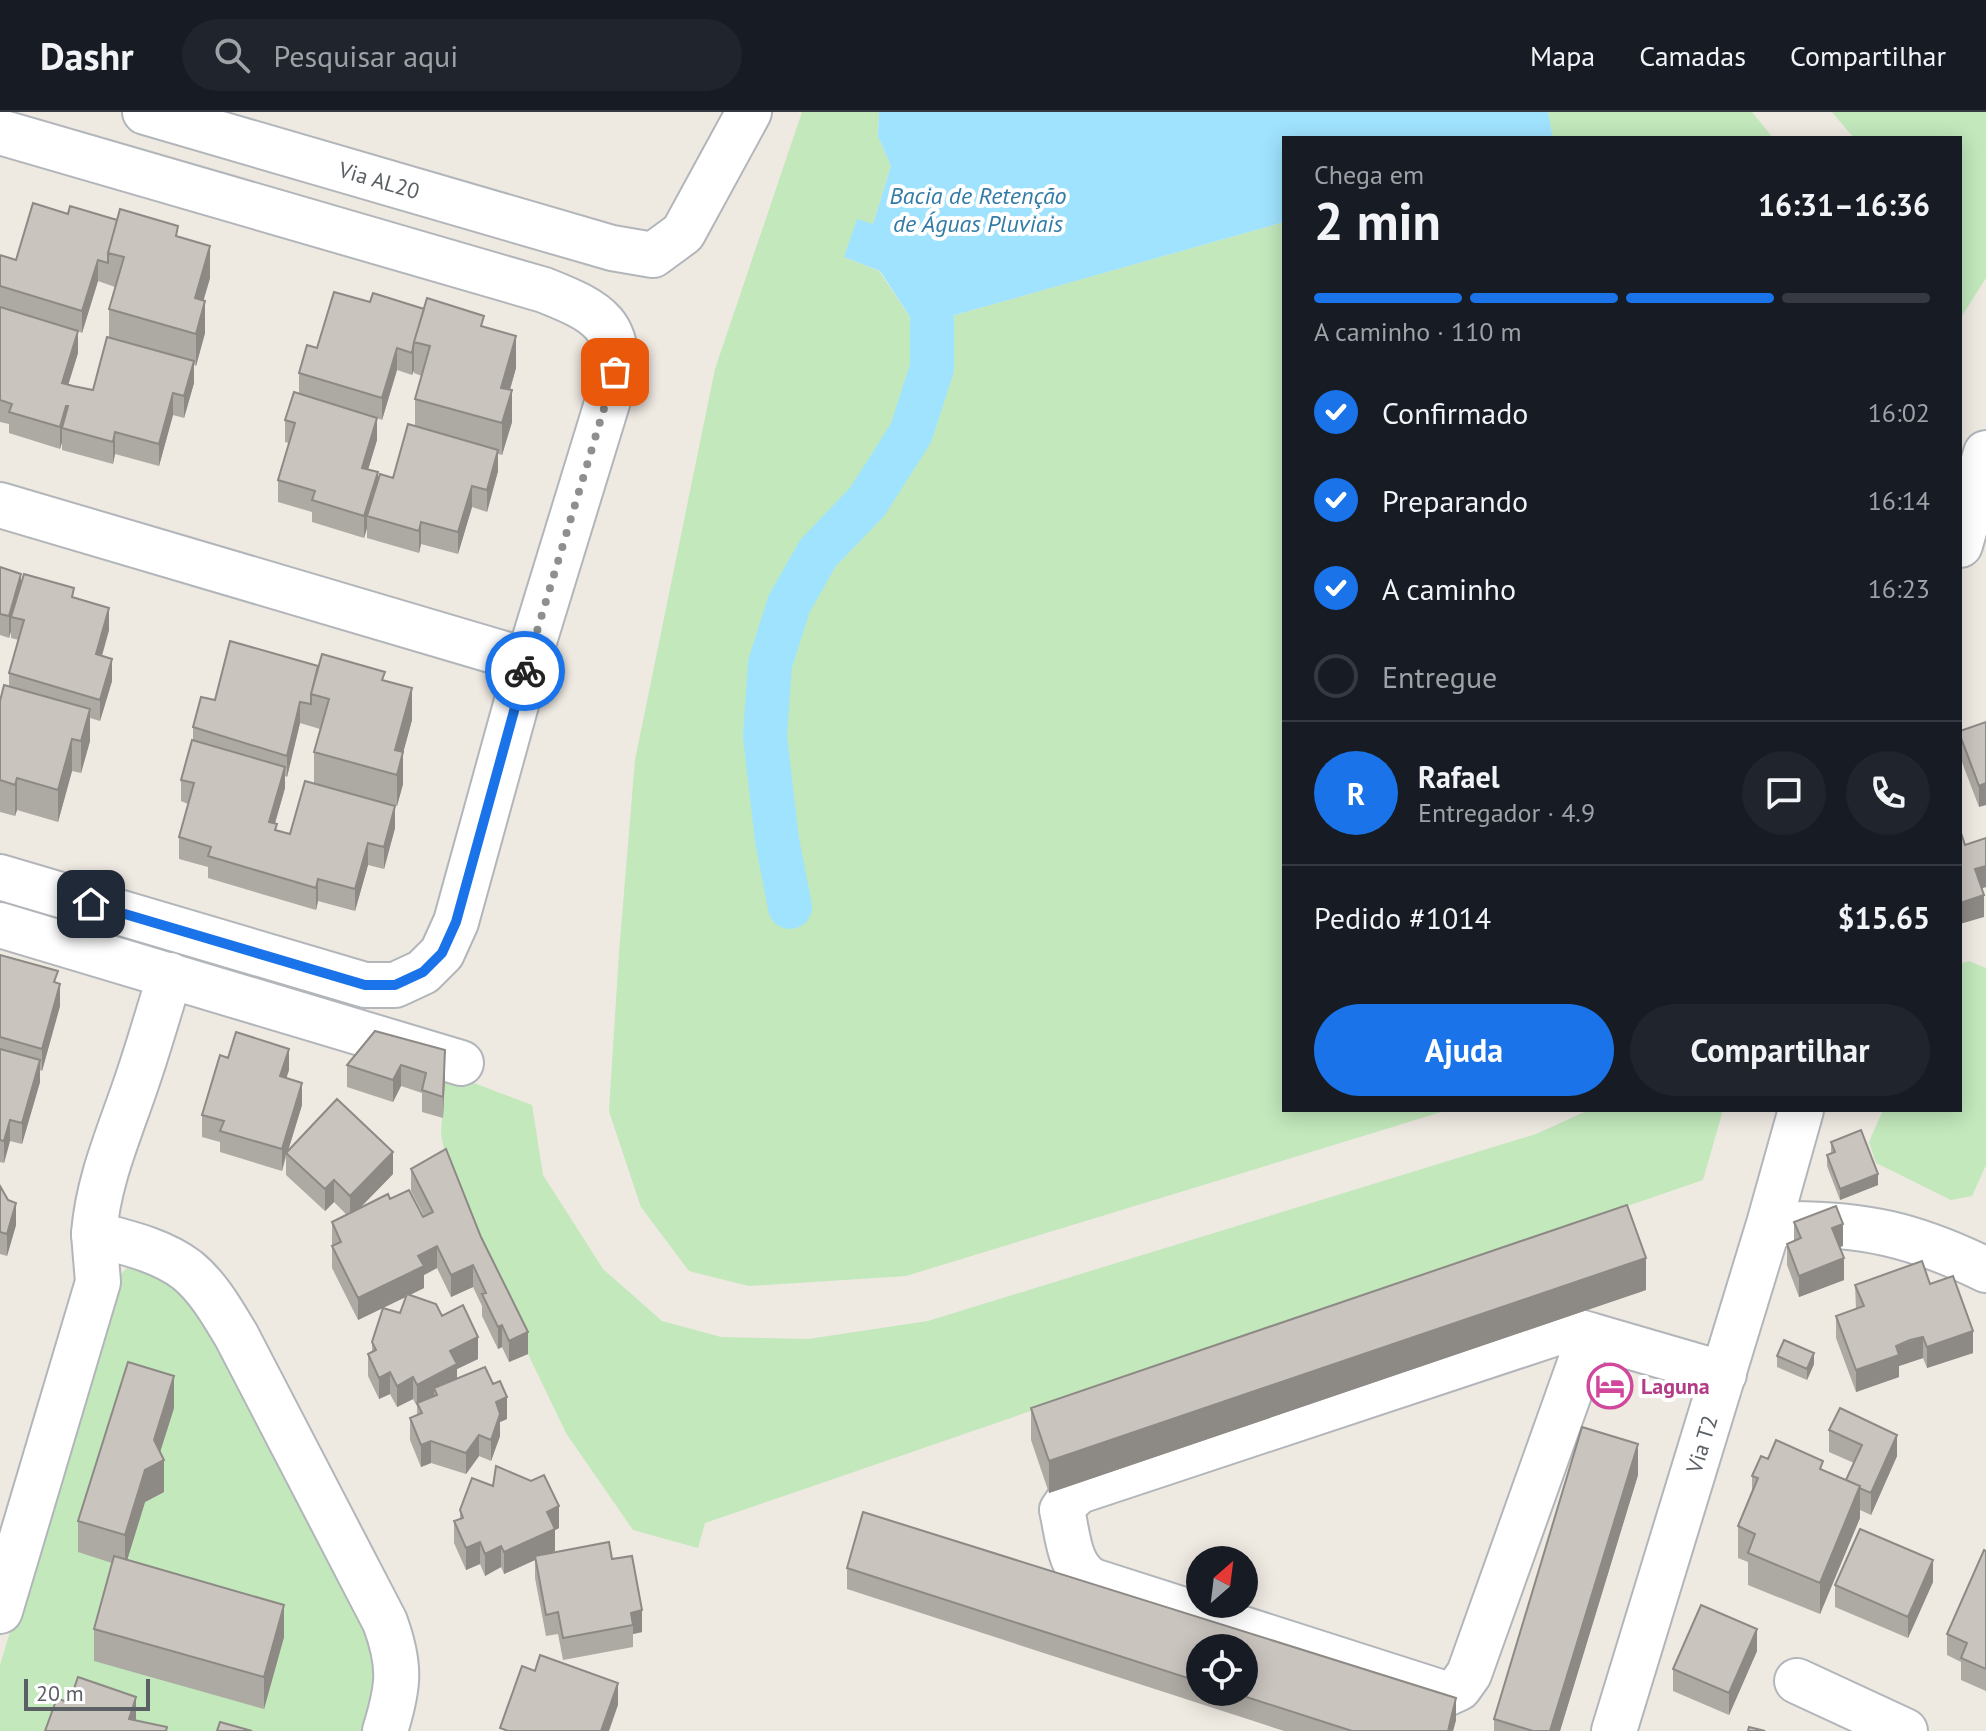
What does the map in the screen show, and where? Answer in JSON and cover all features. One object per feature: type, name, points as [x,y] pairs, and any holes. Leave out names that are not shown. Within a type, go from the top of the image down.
[{"type":"street","name":"Via AL20","points":[[145,112],[612,248],[653,255],[683,233],[749,112]]},
{"type":"street","points":[[0,132],[544,290],[589,310],[609,330],[617,351],[612,387],[528,661],[456,922],[442,953],[423,972],[395,985],[365,985],[0,877]]},
{"type":"street","points":[[1962,538],[1986,453]]},
{"type":"street","points":[[0,505],[528,661]]},
{"type":"street","points":[[0,925],[461,1063]]},
{"type":"street","points":[[0,1611],[98,1282],[94,1234],[102,1183],[139,1078],[170,975]]},
{"type":"street","name":"Via T2","points":[[1614,1731],[1800,1112]]},
{"type":"street","points":[[1769,1224],[1841,1225],[1905,1236],[1948,1251],[1986,1270]]},
{"type":"street","points":[[94,1234],[154,1253],[187,1270],[214,1300],[236,1335],[385,1622],[395,1649],[397,1684],[385,1731]]},
{"type":"street","points":[[1590,1335],[1469,1674],[1459,1688],[1446,1694],[1093,1581],[1083,1576],[1075,1566],[1062,1510],[1079,1491],[1559,1332],[1572,1330],[1590,1335],[1724,1374]]},
{"type":"street","points":[[1797,1681],[1905,1731]]},
{"type":"green space","points":[[802,112],[879,112],[878,136],[891,166],[873,224],[844,257],[879,271],[916,326],[1282,223],[1282,1112],[1441,1112],[906,1276],[749,1286],[689,1271],[641,1207],[609,1111],[635,760],[715,369]]},
{"type":"green space","points":[[1548,112],[1752,112],[1771,136],[1553,136]]},
{"type":"green space","points":[[1832,112],[1986,112],[1986,278],[1962,316],[1962,136],[1852,136]]},
{"type":"green space","points":[[1969,961],[1986,968],[1986,1165],[1972,1196],[1951,1200],[1876,1163],[1869,1142],[1882,1112],[1962,1112],[1962,963]]},
{"type":"green space","points":[[445,1072],[532,1105],[543,1175],[603,1269],[662,1321],[721,1337],[808,1339],[928,1321],[1536,1134],[1585,1112],[1722,1112],[1703,1180],[705,1523],[698,1548],[633,1530],[566,1433],[468,1229],[450,1180],[441,1134]]},
{"type":"green space","points":[[130,1265],[148,1266],[207,1315],[385,1665],[371,1731],[0,1731],[0,1665],[113,1290],[119,1276]]},
{"type":"water","name":"Bacia de Retenção de Águas Pluviais","points":[[879,112],[1548,112],[1553,136],[1282,136],[1282,223],[916,326],[880,271],[844,257],[857,219],[873,224],[891,166],[878,136]]},
{"type":"building","points":[[33,203],[68,214],[70,206],[117,220],[108,263],[98,260],[82,311],[0,286],[0,255],[16,260]]},
{"type":"building","points":[[120,209],[178,226],[176,236],[210,246],[195,298],[205,301],[196,334],[109,309],[124,257],[108,253]]},
{"type":"building","points":[[334,292],[370,302],[373,293],[424,309],[412,353],[397,348],[382,398],[299,373],[307,345],[317,348]]},
{"type":"building","points":[[427,298],[484,316],[481,326],[516,336],[501,388],[512,390],[502,423],[415,399],[430,346],[414,342]]},
{"type":"building","points":[[0,307],[78,331],[62,383],[93,390],[107,337],[194,361],[184,396],[173,393],[159,444],[115,432],[113,442],[62,428],[68,406],[60,427],[9,412],[12,404],[0,400]]},
{"type":"building","points":[[294,392],[377,418],[362,468],[378,472],[364,516],[312,500],[315,491],[278,480],[295,423],[285,420]]},
{"type":"building","points":[[408,424],[498,450],[487,490],[472,486],[458,532],[421,522],[419,531],[367,516],[380,474],[393,478]]},
{"type":"building","points":[[0,567],[21,574],[9,616],[0,614]]},
{"type":"building","points":[[24,574],[74,588],[72,597],[109,608],[96,654],[112,659],[100,700],[9,673],[24,620],[11,617]]},
{"type":"building","points":[[230,641],[318,666],[311,704],[300,702],[287,756],[193,727],[201,697],[215,700]]},
{"type":"building","points":[[322,654],[385,672],[382,680],[412,688],[395,750],[403,752],[397,775],[314,752],[329,699],[311,694]]},
{"type":"building","points":[[4,685],[90,709],[81,741],[72,739],[58,790],[17,778],[15,785],[0,780],[0,701]]},
{"type":"building","points":[[1986,722],[1986,783],[1979,786],[1962,740],[1962,730]]},
{"type":"building","points":[[192,740],[285,767],[269,822],[277,824],[275,830],[290,834],[305,781],[395,806],[384,847],[368,843],[355,889],[318,879],[316,888],[208,856],[211,847],[179,837],[194,783],[181,780]]},
{"type":"building","points":[[1962,836],[1965,845],[1986,838],[1986,866],[1975,869],[1984,895],[1962,902]]},
{"type":"building","points":[[0,955],[58,971],[54,982],[60,984],[42,1049],[0,1037]]},
{"type":"building","points":[[375,1031],[445,1050],[443,1097],[422,1090],[426,1073],[401,1065],[393,1080],[347,1065]]},
{"type":"building","points":[[236,1032],[289,1049],[280,1076],[302,1083],[282,1149],[220,1131],[224,1121],[202,1115],[220,1055],[228,1058]]},
{"type":"building","points":[[0,1049],[40,1060],[22,1123],[10,1120],[4,1141],[0,1140]]},
{"type":"building","points":[[337,1099],[393,1152],[350,1196],[334,1180],[325,1189],[286,1153]]},
{"type":"building","points":[[1861,1130],[1878,1174],[1840,1189],[1827,1155],[1835,1152],[1831,1142]]},
{"type":"building","points":[[446,1149],[481,1237],[528,1332],[509,1341],[502,1325],[498,1327],[482,1294],[486,1293],[473,1265],[451,1275],[437,1246],[418,1256],[424,1266],[358,1298],[332,1246],[341,1242],[332,1222],[388,1194],[390,1199],[409,1190],[423,1217],[433,1212],[411,1169]]},
{"type":"building","points":[[0,1186],[8,1200],[16,1203],[7,1234],[0,1232]]},
{"type":"building","points":[[1627,1205],[1646,1258],[1049,1461],[1031,1408]]},
{"type":"building","points":[[1836,1206],[1843,1224],[1832,1228],[1844,1258],[1799,1276],[1787,1244],[1801,1238],[1794,1222]]},
{"type":"building","points":[[1922,1261],[1930,1284],[1953,1276],[1973,1331],[1927,1347],[1923,1337],[1910,1340],[1896,1346],[1899,1355],[1856,1370],[1836,1316],[1864,1306],[1855,1285]]},
{"type":"building","points":[[407,1294],[436,1304],[442,1316],[463,1305],[478,1337],[450,1351],[457,1364],[417,1385],[413,1377],[397,1386],[390,1372],[379,1378],[368,1354],[376,1350],[372,1342],[383,1308],[400,1313]]},
{"type":"building","points":[[1784,1340],[1814,1353],[1807,1369],[1777,1356]]},
{"type":"building","points":[[128,1362],[174,1376],[154,1440],[164,1460],[145,1470],[125,1535],[78,1521]]},
{"type":"building","points":[[485,1367],[493,1384],[500,1381],[507,1397],[496,1402],[500,1414],[491,1440],[479,1435],[466,1453],[431,1441],[421,1445],[410,1418],[422,1413],[417,1403],[437,1395],[434,1388]]},
{"type":"building","points":[[1840,1408],[1897,1435],[1871,1493],[1846,1480],[1862,1445],[1829,1430]]},
{"type":"building","points":[[1582,1427],[1638,1444],[1550,1731],[1533,1731],[1494,1719]]},
{"type":"building","points":[[1776,1440],[1823,1461],[1820,1469],[1860,1486],[1820,1583],[1748,1553],[1755,1534],[1738,1526],[1758,1478],[1752,1476],[1761,1456],[1768,1459]]},
{"type":"building","points":[[496,1466],[531,1481],[544,1475],[559,1506],[547,1512],[555,1529],[504,1552],[501,1546],[485,1554],[480,1542],[466,1548],[454,1521],[463,1518],[460,1510],[472,1478],[493,1486]]},
{"type":"building","points":[[863,1512],[1186,1613],[1186,1618],[1201,1618],[1252,1634],[1186,1634],[1186,1677],[847,1568]]},
{"type":"building","points":[[1860,1529],[1933,1560],[1908,1617],[1835,1585]]},
{"type":"building","points":[[609,1542],[612,1559],[632,1556],[642,1610],[631,1613],[633,1625],[563,1638],[558,1612],[546,1615],[535,1556]]},
{"type":"building","points":[[1984,1550],[1986,1669],[1961,1658],[1967,1643],[1947,1634]]},
{"type":"building","points":[[114,1556],[284,1605],[264,1677],[94,1629]]},
{"type":"building","points":[[1701,1605],[1757,1629],[1729,1693],[1673,1669]]},
{"type":"building","points":[[1258,1636],[1456,1698],[1448,1731],[1352,1731],[1258,1701]]},
{"type":"building","points":[[540,1655],[618,1683],[601,1731],[508,1731],[500,1728],[522,1666],[535,1671]]},
{"type":"building","points":[[78,1677],[136,1697],[129,1719],[167,1727],[166,1731],[45,1731],[57,1698],[69,1703]]},
{"type":"building","points":[[220,1722],[252,1731],[217,1731]]},
{"type":"waterway","points":[[790,907],[777,840],[765,736],[770,664],[789,604],[818,553],[867,502],[911,433],[932,368],[932,321]]},
{"type":"way so far","points":[[525,671],[615,372]]},
{"type":"place","name":"Laguna","points":[[1610,1386]]},
{"type":"route","points":[[91,904],[365,985],[395,985],[423,972],[442,953],[456,922],[525,671]]}]
